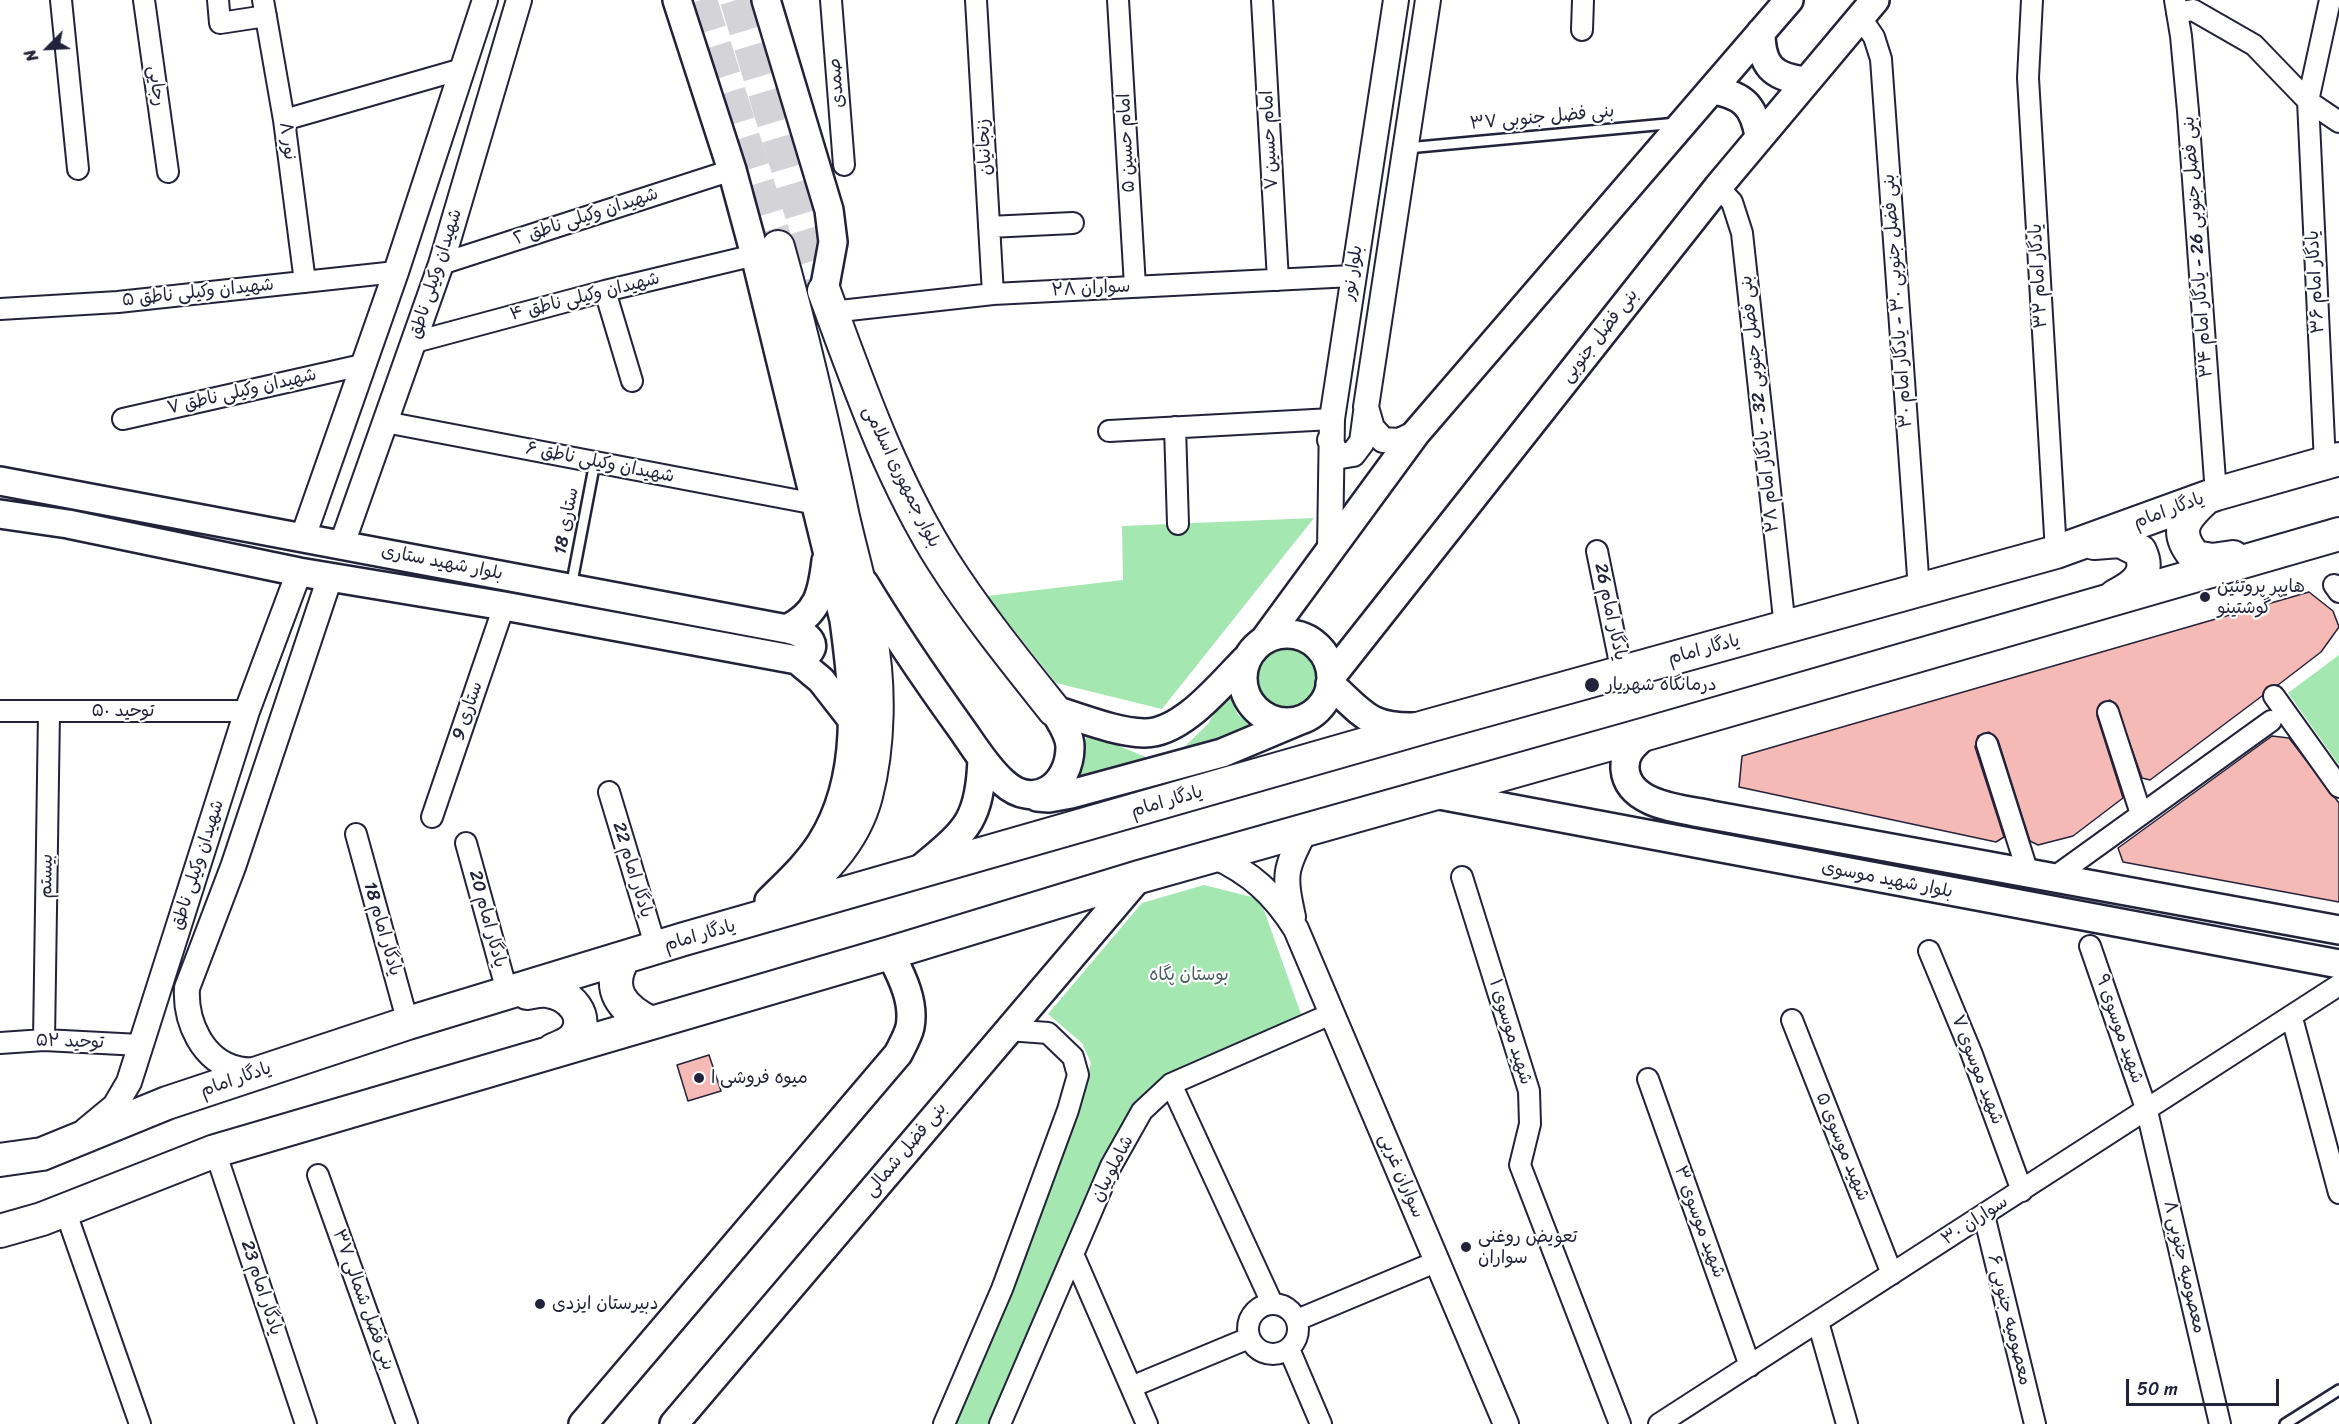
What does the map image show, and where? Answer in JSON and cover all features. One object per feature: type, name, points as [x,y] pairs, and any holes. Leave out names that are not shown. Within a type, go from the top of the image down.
[{"type":"main road","points":[[677,0],[732,170],[767,251],[825,431],[871,634],[876,696],[873,754],[866,797],[854,828],[834,857],[813,881],[761,917]]},
{"type":"main road","points":[[766,0],[829,210],[833,242],[827,301]]},
{"type":"main road","points":[[1265,639],[1416,434],[1789,0]]},
{"type":"main road","name":"بنی فضل جنوبی","points":[[1331,680],[1718,187],[1868,9]]},
{"type":"main road","points":[[1761,32],[1761,51],[1770,68],[1786,79],[1805,81]]},
{"type":"main road","points":[[1713,90],[1731,93],[1746,103],[1756,118],[1759,136]]},
{"type":"main road","points":[[761,917],[821,843],[841,802],[850,763],[854,722],[852,678],[844,620],[816,504],[767,251]]},
{"type":"main road","name":"بلوار جمهوری اسلامی","points":[[827,301],[876,431],[942,559],[981,617],[1054,710]]},
{"type":"main road","name":"یادگار امام","points":[[0,1160],[42,1154],[167,1103],[408,1023],[508,995],[656,948],[913,876],[1428,726],[2069,548],[2211,496],[2332,461]]},
{"type":"main road","name":"بلوار شهید ستاری","points":[[0,481],[787,629]]},
{"type":"main road","points":[[2211,496],[2185,521],[2182,533],[2185,545],[2195,557],[2212,560],[2328,537]]},
{"type":"main road","name":"بلوار شهید ستاری","points":[[0,514],[68,524],[299,572],[504,606],[797,660],[821,680],[854,722]]},
{"type":"main road","points":[[0,1231],[65,1210],[215,1151],[890,953],[1139,877],[1646,735],[2328,537]]},
{"type":"main road","points":[[2069,548],[2120,541],[2140,551],[2144,558],[2143,575],[2136,584],[2096,606]]},
{"type":"main road","points":[[787,629],[803,621],[813,612],[824,583],[827,548]]},
{"type":"main road","points":[[856,569],[890,627],[988,766],[1014,791],[1033,797],[1049,798],[1071,794],[1222,753],[1303,719],[1323,703],[1331,680],[1328,662],[1321,649],[1309,639],[1294,634],[1279,634],[1265,639],[1254,647],[1246,659],[1192,713],[1174,724],[1151,733],[1121,729],[1054,710]]},
{"type":"main road","points":[[787,629],[801,631],[808,637],[811,647],[806,656],[797,660]]},
{"type":"main road","points":[[1246,659],[1242,673],[1244,688],[1250,702],[1260,713],[1273,720],[1288,722],[1303,719]]},
{"type":"main road","points":[[1331,680],[1370,719],[1382,726],[1428,726]]},
{"type":"main road","points":[[1033,797],[1054,785],[1066,769],[1070,749],[1069,739],[1054,710]]},
{"type":"main road","name":"بلوار شهید موسوی","points":[[1646,735],[1628,750],[1625,763],[1626,778],[1635,791],[1648,800],[1711,815],[2339,930]]},
{"type":"main road","points":[[913,876],[952,842],[973,816],[988,766]]},
{"type":"main road","name":"بلوار شهید موسوی","points":[[1434,794],[2339,964]]},
{"type":"main road","name":"بنی فضل شمالی","points":[[675,1424],[1139,877]]},
{"type":"main road","points":[[2279,953],[2281,919]]},
{"type":"main road","points":[[584,1424],[898,1054],[910,1027],[910,1004],[903,979],[890,953]]},
{"type":"main road","points":[[624,958],[615,972],[615,987],[622,1001],[633,1014],[651,1023]]},
{"type":"main road","points":[[508,995],[546,991],[566,997],[573,1002],[581,1022],[579,1032],[573,1041],[547,1053]]},
{"type":"street","points":[[61,0],[78,169]]},
{"type":"street","name":"رجایی","points":[[144,0],[168,172]]},
{"type":"street","points":[[218,0],[220,23],[265,8]]},
{"type":"street","points":[[303,537],[396,272],[485,0]]},
{"type":"street","name":"شهیدان وکیلی ناطق","points":[[342,544],[441,264],[519,0]]},
{"type":"street","name":"صمدی","points":[[831,0],[844,165]]},
{"type":"street","name":"زنجانیان","points":[[976,0],[993,294]]},
{"type":"street","name":"امام حسین ۵","points":[[1118,0],[1135,286]]},
{"type":"street","name":"امام حسین ۷","points":[[1262,0],[1278,280]]},
{"type":"street","name":"بلوار نور","points":[[1330,549],[1331,429],[1352,276],[1396,0]]},
{"type":"street","name":"بلوار نور","points":[[1331,429],[1335,452],[1341,456],[1353,454],[1362,442],[1365,433],[1366,407],[1428,0]]},
{"type":"street","points":[[1582,30],[1583,0]]},
{"type":"street","name":"یادگار امام ۳۲","points":[[2032,0],[2028,78],[2069,548]]},
{"type":"street","name":"یادگار امام ۳۶","points":[[2330,0],[2308,101],[2332,461]]},
{"type":"street","points":[[2176,6],[2193,10],[2254,45],[2308,101],[2339,122]]},
{"type":"street","name":"بنی فضل جنوبی 26 - یادگار امام ۳۴","points":[[2176,6],[2188,111],[2211,496]]},
{"type":"street","name":"نور ۸","points":[[265,8],[284,120],[305,282]]},
{"type":"street","name":"بنی فضل جنوبی ۳۰ - یادگار امام ۳۰","points":[[1868,9],[1881,59],[1919,590]]},
{"type":"street","points":[[284,120],[462,69]]},
{"type":"street","name":"شهیدان وکیلی ناطق ٢","points":[[441,264],[732,170]]},
{"type":"street","name":"بنی فضل جنوبی 32 - یادگار امام ۲۸","points":[[1718,187],[1732,202],[1742,233],[1785,628]]},
{"type":"street","points":[[989,227],[1072,223]]},
{"type":"street","name":"شهیدان وکیلی ناطق ۴","points":[[415,342],[605,291],[767,251]]},
{"type":"street","name":"شهیدان وکیلی ناطق ۵","points":[[0,309],[118,302],[396,272]]},
{"type":"street","name":"سواران ۲۸","points":[[827,301],[1352,276]]},
{"type":"street","points":[[605,291],[632,381]]},
{"type":"street","name":"شهیدان وکیلی ناطق ۷","points":[[123,419],[362,365]]},
{"type":"street","points":[[1366,407],[1372,428],[1383,440],[1399,441],[1416,434]]},
{"type":"street","name":"شهیدان وکیلی ناطق ۶","points":[[385,422],[816,504]]},
{"type":"street","points":[[1109,431],[1175,427],[1331,429]]},
{"type":"street","points":[[1175,427],[1178,524]]},
{"type":"street","name":"یادگار امام 26","points":[[1597,551],[1622,673]]},
{"type":"street","name":"شهیدان وکیلی ناطق","points":[[73,1141],[115,1106],[129,1082],[247,711],[299,572]]},
{"type":"street","name":"شهیدان وکیلی ناطق","points":[[264,1071],[237,1069],[207,1051],[190,1023],[186,1005],[187,987],[233,867],[330,577]]},
{"type":"street","name":"ستاری 9","points":[[432,817],[504,606]]},
{"type":"street","points":[[278,628],[296,626],[309,642]]},
{"type":"street","points":[[2274,696],[2339,787]]},
{"type":"street","name":"توحید ۵۰","points":[[0,711],[247,711]]},
{"type":"street","name":"بیستم","points":[[44,1040],[49,712]]},
{"type":"street","points":[[2108,712],[2141,814]]},
{"type":"street","points":[[1987,744],[2040,875],[2141,814],[2271,721]]},
{"type":"street","name":"یادگار امام 22","points":[[609,792],[656,948]]},
{"type":"street","points":[[1296,928],[1286,882],[1287,864],[1305,831]]},
{"type":"street","name":"یادگار امام 18","points":[[356,834],[408,1023]]},
{"type":"street","name":"یادگار امام 20","points":[[466,843],[508,995]]},
{"type":"street","points":[[1214,856],[1242,869],[1264,887],[1281,904],[1296,928]]},
{"type":"street","name":"شهید موسوی ۱","points":[[1462,877],[1529,1091],[1530,1124],[1520,1165],[1620,1424]]},
{"type":"street","name":"سواران غربی","points":[[1296,928],[1506,1424]]},
{"type":"street","name":"شهید موسوی ۹","points":[[2090,946],[2147,1111]]},
{"type":"street","name":"شهید موسوی ۷","points":[[1929,951],[1971,1052],[2022,1191]]},
{"type":"street","name":"سواران ۳۰","points":[[1663,1423],[2292,1018],[2339,985]]},
{"type":"street","name":"شاملوییان","points":[[1000,1424],[1111,1166],[1143,1112],[1171,1084],[1331,1014]]},
{"type":"street","points":[[2292,1018],[2339,1193]]},
{"type":"street","name":"شهید موسوی ۵","points":[[1792,1020],[1892,1274]]},
{"type":"street","points":[[944,1424],[1002,1289],[1068,1110],[1078,1075],[1073,1057],[1048,1033],[1008,1030]]},
{"type":"street","name":"توحید ۵۲","points":[[0,1044],[44,1040],[140,1045]]},
{"type":"street","name":"شهید موسوی ۳","points":[[1648,1079],[1750,1366]]},
{"type":"street","points":[[1171,1084],[1272,1303]]},
{"type":"street","name":"معصومیه جنوبی ۸","points":[[2147,1111],[2220,1424]]},
{"type":"street","name":"یادگار امام 23","points":[[215,1151],[306,1424]]},
{"type":"street","name":"بنی فضل شمالی ۳۷","points":[[318,1175],[407,1424]]},
{"type":"street","points":[[65,1210],[140,1424]]},
{"type":"street","name":"معصومیه جنوبی ۶","points":[[1984,1215],[2035,1424]]},
{"type":"street","points":[[1073,1254],[1147,1424]]},
{"type":"street","points":[[1297,1320],[1438,1261]]},
{"type":"street","points":[[1272,1303],[1287,1307],[1297,1320],[1298,1335],[1289,1349],[1274,1354],[1259,1350],[1249,1338],[1248,1322],[1257,1308],[1272,1303]]},
{"type":"street","points":[[1818,1322],[1847,1424]]},
{"type":"street","points":[[1131,1387],[1249,1338]]},
{"type":"street","points":[[1289,1349],[1321,1424]]},
{"type":"lane","name":"بنی فضل جنوبی ۳۷","points":[[1405,148],[1683,122]]},
{"type":"lane","name":"ستاری 18","points":[[571,587],[595,462]]},
{"type":"lane","points":[[2285,1424],[2339,1390]]},
{"type":"green space","points":[[1314,518],[1162,709],[1056,683],[987,596],[1123,580],[1122,526]]},
{"type":"green space","points":[[1293,641],[1312,651],[1320,663],[1322,677],[1320,691],[1312,703],[1300,711],[1279,713],[1260,703],[1252,691],[1250,670],[1260,651],[1272,643]]},
{"type":"green space","points":[[2339,655],[2339,765],[2288,693]]},
{"type":"green space","points":[[1227,691],[1238,715],[1257,728],[1180,751],[1208,724]]},
{"type":"green space","points":[[1088,730],[1114,744],[1151,759],[1074,782]]},
{"type":"green space","name":"بوستان پگاه","points":[[1204,885],[1260,899],[1301,1014],[1162,1077],[1135,1104],[1088,1189],[988,1424],[954,1424],[1061,1163],[1091,1063],[1082,1043],[1048,1014],[1142,903]]},
{"type":"building","points":[[2309,592],[2333,611],[2339,627],[2321,652],[2278,685],[2267,687],[2262,696],[2150,780],[2142,778],[2116,704],[2110,700],[2100,704],[2097,716],[2123,798],[2073,836],[2038,845],[2030,841],[1998,740],[1989,732],[1978,736],[1975,747],[2004,837],[1996,842],[1739,787],[1742,756]]},
{"type":"building","points":[[2272,736],[2289,738],[2339,803],[2339,902],[2123,862],[2118,848]]},
{"type":"building","name":"میوه فروشی ا","points":[[709,1055],[721,1091],[688,1101],[677,1065]]},
{"type":"tunnel","points":[[701,0],[778,247]]},
{"type":"tunnel","points":[[736,0],[824,291]]},
{"type":"place","name":"هایپر پروتئین گوشتینو","points":[[2205,597]]},
{"type":"place","name":"درمانگاه شهریار","points":[[1592,685]]},
{"type":"place","name":"میوه فروشی ا","points":[[699,1078]]},
{"type":"place","name":"تعویض روغنی سواران","points":[[1466,1247]]},
{"type":"place","name":"دبیرستان ایزدی","points":[[540,1304]]}]
